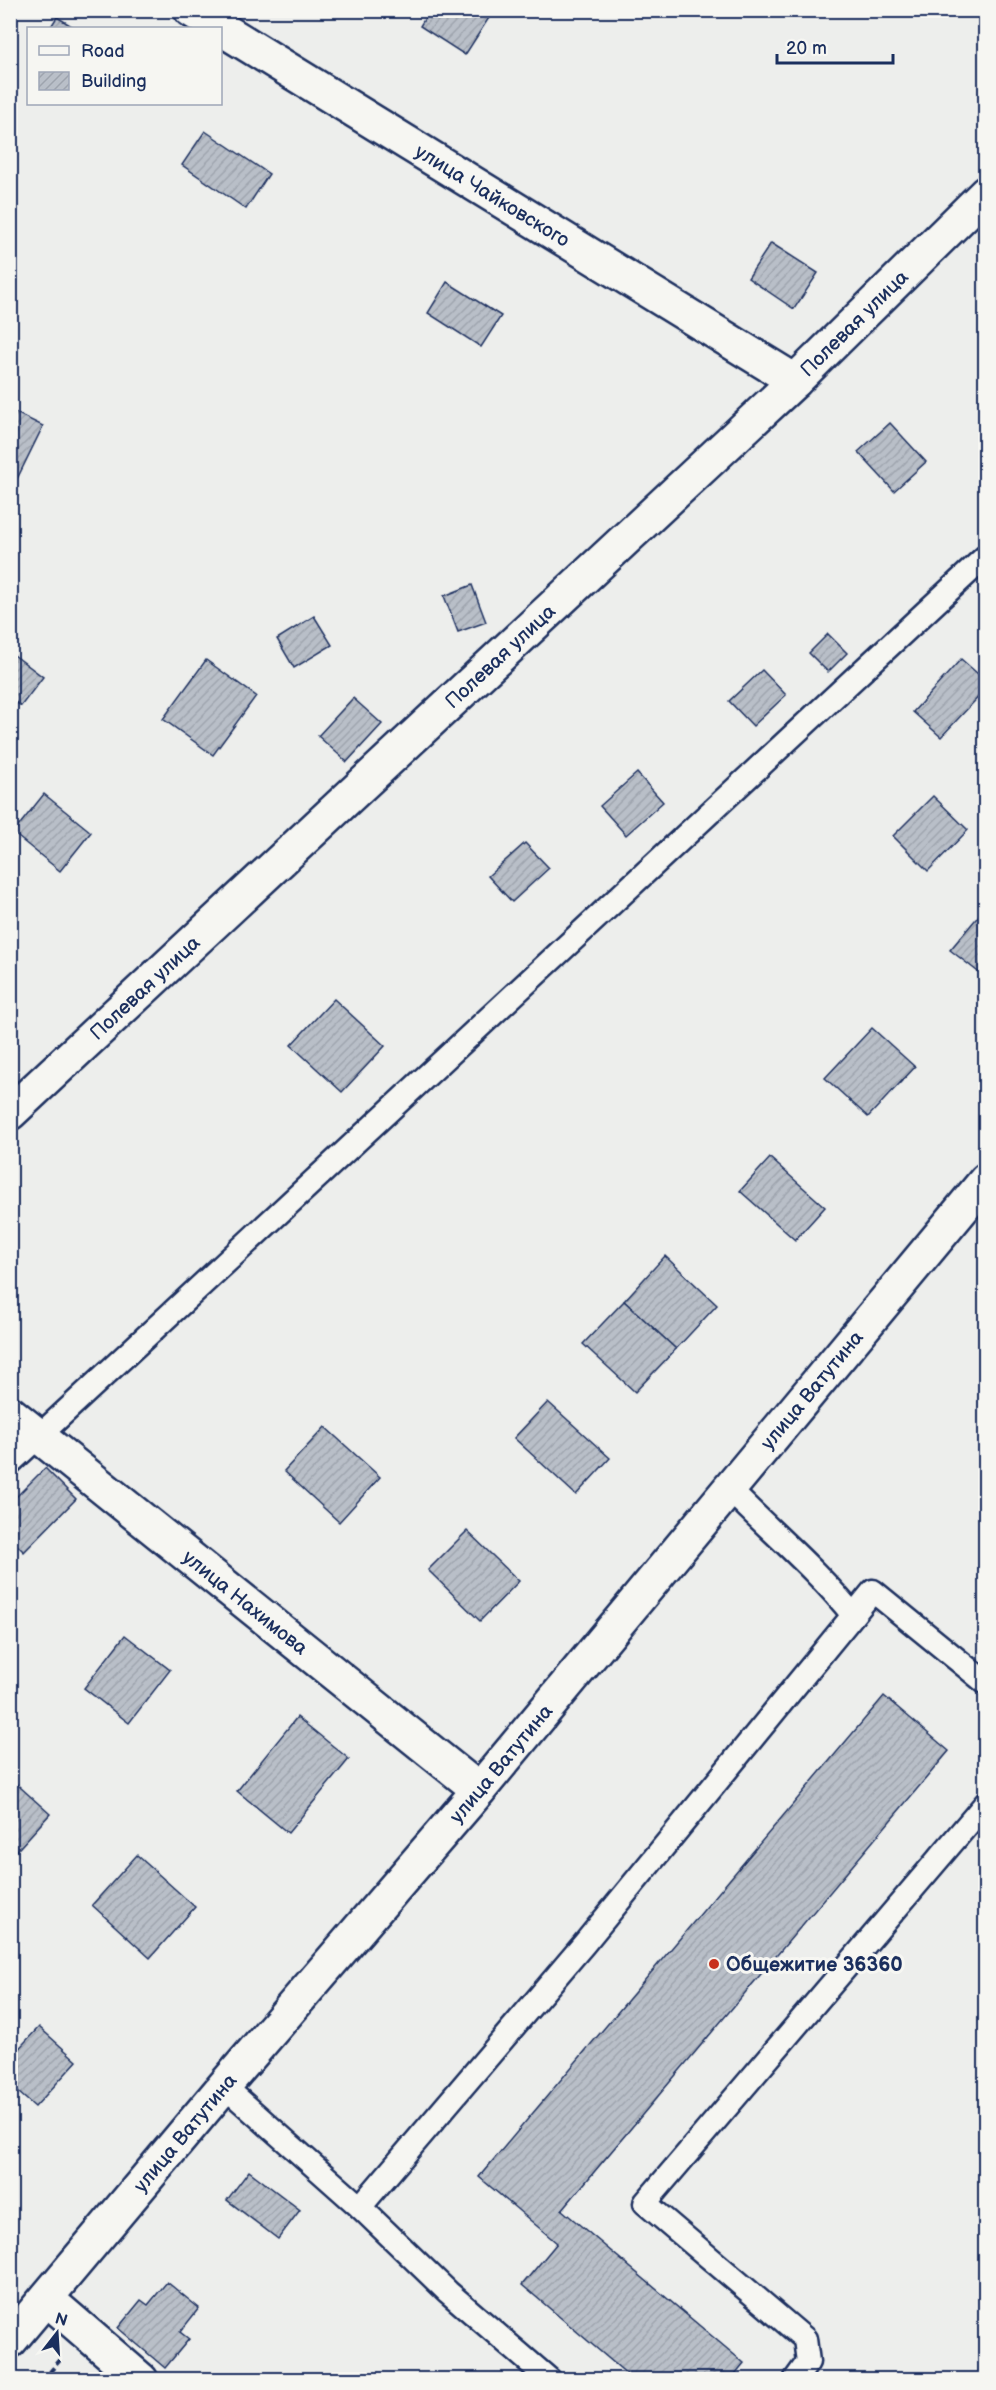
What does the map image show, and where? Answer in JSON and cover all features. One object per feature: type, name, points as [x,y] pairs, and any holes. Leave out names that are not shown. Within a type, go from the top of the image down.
[{"type":"street","name":"улица Чайковского","points":[[192,10],[220,27]]},
{"type":"street","name":"улица Чайковского","points":[[222,28],[795,381]]},
{"type":"street","name":"Полевая улица","points":[[10,1113],[795,381],[986,193]]},
{"type":"street","name":"улица Ватутина","points":[[10,2341],[224,2086],[479,1790],[986,1180]]},
{"type":"street","name":"улица Нахимова","points":[[10,1413],[479,1790]]},
{"type":"street","points":[[47,2299],[141,2379]]},
{"type":"lane","points":[[10,1463],[986,556]]},
{"type":"lane","points":[[729,1489],[772,1534],[835,1592],[853,1615]]},
{"type":"lane","points":[[360,2207],[584,1944],[873,1591],[986,1683]]},
{"type":"lane","points":[[795,2379],[808,2362],[805,2338],[645,2203],[986,1803]]},
{"type":"lane","points":[[224,2086],[360,2207],[448,2292],[550,2379]]},
{"type":"building","points":[[430,10],[494,10],[465,55],[420,26]]},
{"type":"building","points":[[57,17],[73,27],[51,27]]},
{"type":"building","points":[[205,131],[269,174],[246,209],[182,165]]},
{"type":"building","points":[[771,243],[818,273],[794,309],[748,278]]},
{"type":"building","points":[[447,282],[501,316],[481,347],[428,313]]},
{"type":"building","points":[[10,410],[43,426],[14,485],[10,483]]},
{"type":"building","points":[[890,423],[926,462],[894,491],[858,452]]},
{"type":"building","points":[[472,585],[486,622],[458,632],[444,596]]},
{"type":"building","points":[[314,616],[332,645],[294,668],[277,639]]},
{"type":"building","points":[[828,634],[847,653],[828,672],[809,653]]},
{"type":"building","points":[[10,652],[43,677],[21,706],[10,698]]},
{"type":"building","points":[[961,659],[986,681],[986,689],[941,737],[913,712]]},
{"type":"building","points":[[206,660],[256,696],[213,755],[163,719]]},
{"type":"building","points":[[762,670],[786,695],[753,726],[729,701]]},
{"type":"building","points":[[353,698],[382,724],[347,762],[318,736]]},
{"type":"building","points":[[637,773],[663,802],[626,835],[600,806]]},
{"type":"building","points":[[44,794],[91,832],[60,871],[13,833]]},
{"type":"building","points":[[933,796],[968,830],[928,871],[893,836]]},
{"type":"building","points":[[525,843],[549,868],[512,902],[488,876]]},
{"type":"building","points":[[986,907],[986,978],[950,950]]},
{"type":"building","points":[[334,999],[385,1046],[342,1092],[291,1045]]},
{"type":"building","points":[[872,1028],[915,1067],[868,1117],[825,1078]]},
{"type":"building","points":[[770,1158],[825,1207],[795,1240],[740,1191]]},
{"type":"building","points":[[665,1256],[717,1305],[676,1349],[624,1301]]},
{"type":"building","points":[[624,1301],[676,1349],[635,1392],[583,1344]]},
{"type":"building","points":[[548,1402],[610,1458],[576,1495],[514,1438]]},
{"type":"building","points":[[325,1427],[380,1477],[339,1522],[284,1471]]},
{"type":"building","points":[[45,1468],[76,1499],[24,1552],[10,1538],[10,1503]]},
{"type":"building","points":[[467,1531],[519,1581],[480,1621],[428,1570]]},
{"type":"building","points":[[125,1635],[170,1670],[129,1723],[84,1688]]},
{"type":"building","name":"Общежитие 36360","points":[[884,1696],[949,1751],[562,2210],[744,2363],[730,2380],[634,2380],[522,2285],[557,2243],[479,2177]]},
{"type":"building","points":[[297,1717],[349,1759],[288,1833],[237,1791]]},
{"type":"building","points":[[10,1778],[50,1814],[10,1858]]},
{"type":"building","points":[[137,1855],[195,1907],[150,1958],[92,1905]]},
{"type":"building","points":[[39,2027],[77,2061],[35,2107],[10,2085],[10,2058]]},
{"type":"building","points":[[249,2171],[300,2210],[278,2239],[227,2200]]},
{"type":"building","points":[[167,2282],[199,2308],[180,2332],[189,2339],[165,2368],[118,2328],[141,2300],[148,2305]]},
{"type":"place","name":"Общежитие 36360","points":[[714,1964]]}]
